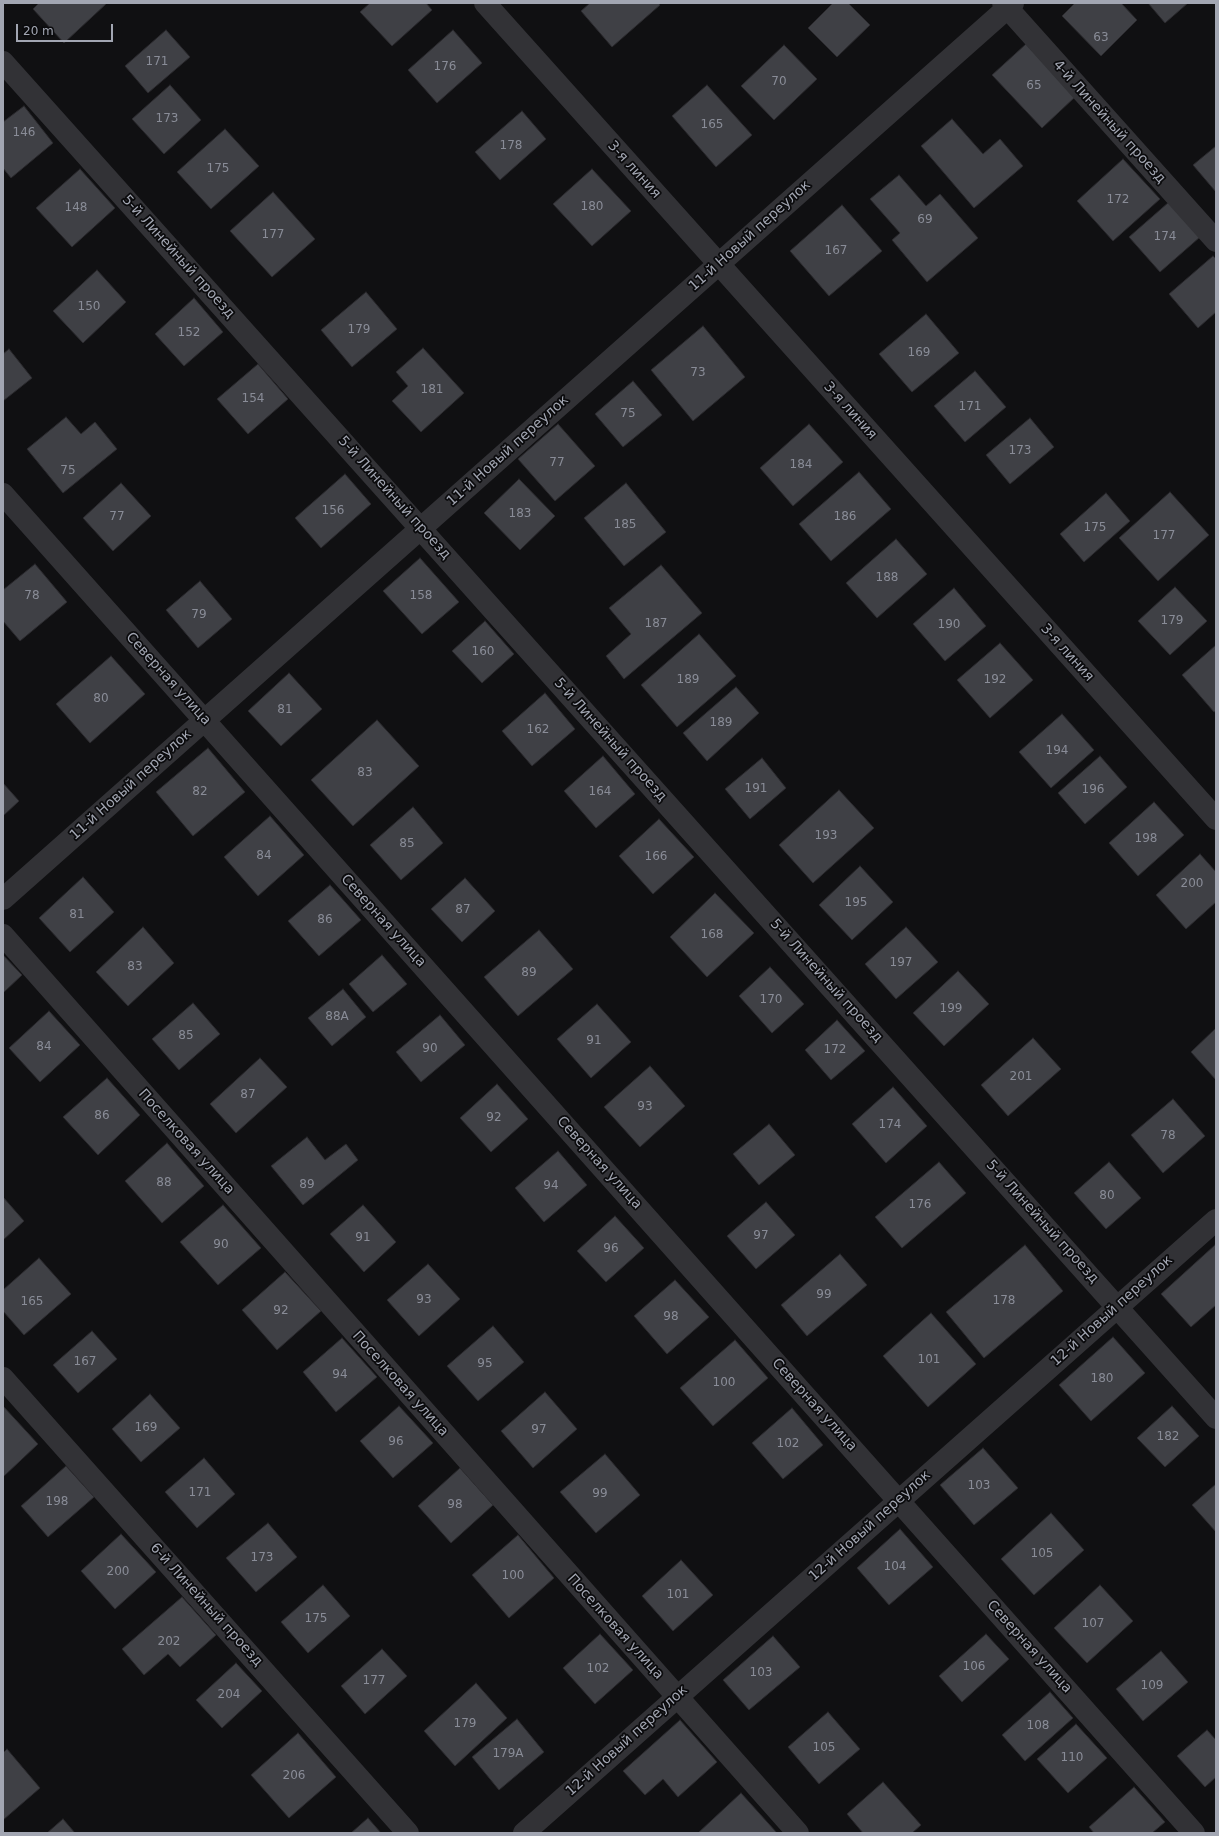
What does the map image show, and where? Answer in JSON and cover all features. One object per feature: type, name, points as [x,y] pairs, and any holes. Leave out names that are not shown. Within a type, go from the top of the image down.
[{"type":"street","name":"3-я линия","points":[[485,3],[1216,819]]},
{"type":"street","name":"11-й Новый переулок","points":[[3,899],[719,264],[1008,5]]},
{"type":"street","name":"4-й Линейный проезд","points":[[1008,5],[1216,241]]},
{"type":"street","name":"5-й Линейный проезд","points":[[3,62],[1216,1418]]},
{"type":"street","name":"Северная улица","points":[[3,494],[1194,1833]]},
{"type":"street","name":"Поселковая улица","points":[[3,935],[798,1833]]},
{"type":"street","name":"12-й Новый переулок","points":[[524,1833],[1216,1220]]},
{"type":"street","name":"6-й Линейный проезд","points":[[3,1378],[408,1833]]},
{"type":"building","points":[[39,3],[106,4],[64,43],[33,9]]},
{"type":"building","points":[[370,3],[426,3],[432,10],[392,46],[360,12]]},
{"type":"building","points":[[590,3],[658,3],[660,5],[612,47],[581,11]]},
{"type":"building","points":[[833,3],[848,3],[870,25],[837,57],[808,28]]},
{"type":"building","points":[[1075,3],[1121,3],[1137,20],[1101,56],[1062,16]]},
{"type":"building","points":[[1148,3],[1188,3],[1165,23]]},
{"type":"building","points":[[166,30],[190,57],[148,93],[125,66]]},
{"type":"building","points":[[453,30],[482,63],[437,103],[408,70]]},
{"type":"building","points":[[1026,44],[1075,97],[1042,128],[992,75]]},
{"type":"building","points":[[784,45],[817,79],[774,120],[741,86]]},
{"type":"building","points":[[170,85],[201,120],[164,154],[132,119]]},
{"type":"building","points":[[707,85],[752,135],[716,167],[672,116]]},
{"type":"building","points":[[24,106],[53,143],[11,178],[3,168],[3,122]]},
{"type":"building","points":[[522,111],[546,139],[500,180],[475,152]]},
{"type":"building","points":[[952,119],[983,154],[1000,139],[1023,166],[974,208],[921,146]]},
{"type":"building","points":[[225,129],[259,166],[211,209],[177,172]]},
{"type":"building","points":[[1216,146],[1216,192],[1193,165]]},
{"type":"building","points":[[1123,159],[1160,199],[1113,241],[1077,201]]},
{"type":"building","points":[[80,169],[115,208],[72,247],[36,208]]},
{"type":"building","points":[[592,169],[631,211],[592,246],[553,204]]},
{"type":"building","points":[[899,175],[926,206],[940,194],[978,238],[927,282],[892,240],[900,233],[870,199]]},
{"type":"building","points":[[273,192],[315,239],[272,277],[230,231]]},
{"type":"building","points":[[1169,202],[1200,237],[1160,272],[1129,237]]},
{"type":"building","points":[[842,205],[882,251],[829,296],[790,251]]},
{"type":"building","points":[[1213,256],[1216,259],[1216,312],[1198,328],[1169,294]]},
{"type":"building","points":[[97,270],[126,302],[83,343],[53,311]]},
{"type":"building","points":[[366,292],[397,329],[352,367],[321,330]]},
{"type":"building","points":[[194,298],[223,332],[184,366],[155,334]]},
{"type":"building","points":[[926,314],[959,353],[912,392],[879,354]]},
{"type":"building","points":[[703,326],[745,377],[693,421],[651,370]]},
{"type":"building","points":[[423,348],[464,393],[421,432],[392,401],[408,386],[396,372]]},
{"type":"building","points":[[9,349],[32,378],[3,401],[3,354]]},
{"type":"building","points":[[258,364],[288,399],[248,434],[217,399]]},
{"type":"building","points":[[975,371],[1006,407],[965,442],[934,406]]},
{"type":"building","points":[[633,381],[662,415],[623,447],[595,414]]},
{"type":"building","points":[[66,417],[81,434],[95,422],[117,449],[63,493],[27,449]]},
{"type":"building","points":[[1030,418],[1054,447],[1010,484],[986,455]]},
{"type":"building","points":[[558,424],[595,466],[555,501],[518,459]]},
{"type":"building","points":[[809,424],[843,462],[793,506],[760,468]]},
{"type":"building","points":[[859,472],[891,509],[831,561],[799,524]]},
{"type":"building","points":[[345,474],[371,504],[321,548],[295,518]]},
{"type":"building","points":[[519,479],[555,516],[520,550],[484,513]]},
{"type":"building","points":[[121,483],[151,516],[113,551],[83,518]]},
{"type":"building","points":[[626,483],[666,532],[624,566],[584,518]]},
{"type":"building","points":[[1170,492],[1209,535],[1158,581],[1119,538]]},
{"type":"building","points":[[1106,493],[1130,521],[1084,562],[1060,534]]},
{"type":"building","points":[[896,539],[927,574],[877,618],[846,583]]},
{"type":"building","points":[[420,558],[459,602],[422,634],[383,591]]},
{"type":"building","points":[[35,564],[67,602],[20,641],[3,621],[3,590]]},
{"type":"building","points":[[661,565],[702,613],[624,679],[606,656],[631,634],[609,608]]},
{"type":"building","points":[[200,581],[232,619],[198,648],[166,610]]},
{"type":"building","points":[[1175,587],[1207,621],[1170,655],[1138,621]]},
{"type":"building","points":[[954,588],[986,626],[945,661],[913,624]]},
{"type":"building","points":[[485,621],[514,654],[482,683],[452,651]]},
{"type":"building","points":[[699,634],[736,676],[677,727],[641,685]]},
{"type":"building","points":[[1000,643],[1033,680],[990,718],[957,680]]},
{"type":"building","points":[[1216,645],[1216,711],[1214,712],[1182,675]]},
{"type":"building","points":[[111,656],[145,694],[90,743],[56,704]]},
{"type":"building","points":[[289,673],[322,709],[281,746],[248,711]]},
{"type":"building","points":[[736,687],[759,713],[707,761],[683,733]]},
{"type":"building","points":[[545,693],[575,729],[532,766],[502,731]]},
{"type":"building","points":[[1062,714],[1094,750],[1051,788],[1019,752]]},
{"type":"building","points":[[377,720],[419,766],[353,826],[311,780]]},
{"type":"building","points":[[208,748],[245,792],[193,836],[156,792]]},
{"type":"building","points":[[603,756],[635,794],[596,828],[564,791]]},
{"type":"building","points":[[1100,756],[1127,787],[1085,824],[1058,793]]},
{"type":"building","points":[[762,758],[786,788],[750,819],[725,789]]},
{"type":"building","points":[[3,783],[19,801],[3,816]]},
{"type":"building","points":[[839,790],[874,828],[813,883],[779,845]]},
{"type":"building","points":[[1154,802],[1184,835],[1138,876],[1109,843]]},
{"type":"building","points":[[413,807],[443,843],[401,880],[370,845]]},
{"type":"building","points":[[270,816],[304,855],[258,896],[224,857]]},
{"type":"building","points":[[659,819],[694,857],[653,894],[619,856]]},
{"type":"building","points":[[1200,854],[1216,872],[1216,902],[1186,929],[1156,895]]},
{"type":"building","points":[[860,866],[893,902],[852,940],[819,905]]},
{"type":"building","points":[[83,877],[114,912],[70,952],[39,918]]},
{"type":"building","points":[[465,878],[495,911],[462,942],[431,909]]},
{"type":"building","points":[[330,885],[361,920],[319,956],[288,921]]},
{"type":"building","points":[[715,893],[754,933],[707,977],[670,937]]},
{"type":"building","points":[[143,927],[174,963],[128,1006],[96,972]]},
{"type":"building","points":[[906,927],[938,962],[896,999],[865,964]]},
{"type":"building","points":[[539,930],[573,969],[518,1016],[484,977]]},
{"type":"building","points":[[3,955],[22,975],[3,993]]},
{"type":"building","points":[[382,955],[407,984],[373,1012],[349,984]]},
{"type":"building","points":[[770,967],[804,1004],[772,1033],[739,996]]},
{"type":"building","points":[[958,971],[989,1004],[944,1046],[913,1013]]},
{"type":"building","points":[[343,989],[366,1017],[332,1046],[308,1018]]},
{"type":"building","points":[[193,1003],[220,1034],[179,1070],[152,1039]]},
{"type":"building","points":[[597,1004],[631,1042],[591,1078],[557,1039]]},
{"type":"building","points":[[49,1011],[80,1045],[40,1082],[9,1048]]},
{"type":"building","points":[[440,1015],[465,1045],[421,1082],[396,1052]]},
{"type":"building","points":[[837,1020],[865,1051],[831,1080],[805,1050]]},
{"type":"building","points":[[1216,1028],[1216,1080],[1191,1052]]},
{"type":"building","points":[[1033,1038],[1061,1069],[1008,1116],[981,1085]]},
{"type":"building","points":[[260,1058],[287,1087],[236,1133],[210,1104]]},
{"type":"building","points":[[650,1066],[685,1106],[640,1147],[604,1107]]},
{"type":"building","points":[[107,1078],[140,1115],[98,1155],[63,1117]]},
{"type":"building","points":[[497,1084],[528,1119],[491,1152],[460,1118]]},
{"type":"building","points":[[893,1087],[927,1126],[886,1163],[852,1124]]},
{"type":"building","points":[[1173,1099],[1205,1136],[1163,1173],[1131,1135]]},
{"type":"building","points":[[769,1124],[795,1155],[759,1185],[733,1154]]},
{"type":"building","points":[[307,1137],[325,1160],[346,1144],[358,1160],[303,1205],[271,1166]]},
{"type":"building","points":[[167,1143],[204,1186],[162,1223],[125,1181]]},
{"type":"building","points":[[558,1151],[587,1185],[544,1222],[515,1188]]},
{"type":"building","points":[[939,1162],[966,1193],[902,1248],[875,1217]]},
{"type":"building","points":[[1109,1162],[1141,1198],[1106,1229],[1074,1193]]},
{"type":"building","points":[[3,1197],[24,1221],[3,1240]]},
{"type":"building","points":[[766,1202],[795,1235],[756,1269],[727,1236]]},
{"type":"building","points":[[223,1205],[261,1248],[218,1285],[180,1242]]},
{"type":"building","points":[[363,1205],[396,1242],[364,1272],[330,1234]]},
{"type":"building","points":[[615,1216],[644,1248],[606,1282],[577,1251]]},
{"type":"building","points":[[1025,1245],[1063,1291],[984,1358],[946,1312]]},
{"type":"building","points":[[1215,1245],[1216,1305],[1191,1327],[1161,1294]]},
{"type":"building","points":[[840,1254],[867,1285],[807,1336],[781,1305]]},
{"type":"building","points":[[39,1258],[71,1294],[24,1335],[3,1311],[3,1290]]},
{"type":"building","points":[[428,1264],[460,1299],[419,1336],[387,1300]]},
{"type":"building","points":[[285,1272],[321,1311],[277,1350],[242,1310]]},
{"type":"building","points":[[675,1280],[709,1317],[667,1354],[634,1316]]},
{"type":"building","points":[[931,1313],[976,1364],[928,1407],[883,1356]]},
{"type":"building","points":[[493,1326],[524,1362],[478,1401],[447,1366]]},
{"type":"building","points":[[92,1331],[117,1359],[78,1393],[53,1365]]},
{"type":"building","points":[[1113,1337],[1145,1373],[1091,1421],[1059,1385]]},
{"type":"building","points":[[342,1338],[377,1377],[336,1412],[303,1372]]},
{"type":"building","points":[[735,1340],[768,1378],[713,1426],[680,1388]]},
{"type":"building","points":[[545,1392],[577,1429],[533,1468],[501,1431]]},
{"type":"building","points":[[150,1394],[180,1428],[141,1462],[112,1429]]},
{"type":"building","points":[[3,1406],[38,1444],[3,1477]]},
{"type":"building","points":[[399,1406],[433,1443],[393,1478],[360,1441]]},
{"type":"building","points":[[1172,1406],[1199,1436],[1165,1467],[1137,1438]]},
{"type":"building","points":[[792,1408],[823,1445],[783,1479],[752,1443]]},
{"type":"building","points":[[983,1448],[1018,1488],[974,1525],[940,1485]]},
{"type":"building","points":[[605,1454],[640,1495],[596,1533],[560,1492]]},
{"type":"building","points":[[204,1458],[235,1494],[197,1528],[165,1492]]},
{"type":"building","points":[[66,1466],[94,1497],[48,1537],[21,1506]]},
{"type":"building","points":[[460,1468],[493,1505],[451,1543],[418,1506]]},
{"type":"building","points":[[1216,1484],[1216,1532],[1192,1505]]},
{"type":"building","points":[[1051,1513],[1084,1550],[1034,1595],[1001,1559]]},
{"type":"building","points":[[268,1523],[297,1557],[256,1592],[226,1558]]},
{"type":"building","points":[[900,1529],[933,1567],[889,1605],[857,1568]]},
{"type":"building","points":[[121,1534],[156,1572],[115,1609],[81,1571]]},
{"type":"building","points":[[518,1535],[554,1578],[509,1618],[472,1575]]},
{"type":"building","points":[[681,1560],[713,1595],[673,1631],[642,1596]]},
{"type":"building","points":[[323,1585],[350,1616],[308,1653],[281,1622]]},
{"type":"building","points":[[1100,1585],[1133,1621],[1087,1663],[1054,1628]]},
{"type":"building","points":[[182,1597],[216,1635],[180,1667],[168,1654],[144,1675],[122,1649]]},
{"type":"building","points":[[600,1634],[633,1670],[595,1704],[563,1668]]},
{"type":"building","points":[[986,1634],[1009,1659],[962,1702],[939,1676]]},
{"type":"building","points":[[773,1636],[800,1667],[749,1710],[723,1680]]},
{"type":"building","points":[[382,1649],[407,1676],[365,1714],[341,1686]]},
{"type":"building","points":[[1161,1651],[1188,1682],[1143,1721],[1116,1689]]},
{"type":"building","points":[[236,1663],[262,1691],[222,1728],[196,1700]]},
{"type":"building","points":[[476,1683],[507,1718],[455,1766],[424,1731]]},
{"type":"building","points":[[1050,1692],[1073,1718],[1025,1761],[1002,1735]]},
{"type":"building","points":[[828,1712],[860,1749],[819,1784],[788,1747]]},
{"type":"building","points":[[517,1719],[544,1752],[499,1790],[472,1757]]},
{"type":"building","points":[[680,1720],[717,1762],[678,1797],[663,1779],[645,1795],[623,1771]]},
{"type":"building","points":[[1076,1724],[1107,1758],[1068,1793],[1037,1759]]},
{"type":"building","points":[[1207,1730],[1216,1740],[1216,1777],[1205,1787],[1177,1756]]},
{"type":"building","points":[[298,1733],[336,1777],[289,1818],[251,1775]]},
{"type":"building","points":[[7,1749],[40,1788],[3,1820],[3,1753]]},
{"type":"building","points":[[883,1782],[921,1825],[912,1833],[863,1833],[847,1814]]},
{"type":"building","points":[[1134,1787],[1165,1822],[1152,1833],[1094,1833],[1089,1827]]},
{"type":"building","points":[[741,1793],[777,1833],[698,1833]]},
{"type":"building","points":[[368,1818],[381,1833],[351,1833]]},
{"type":"building","points":[[63,1819],[75,1833],[47,1833]]}]
